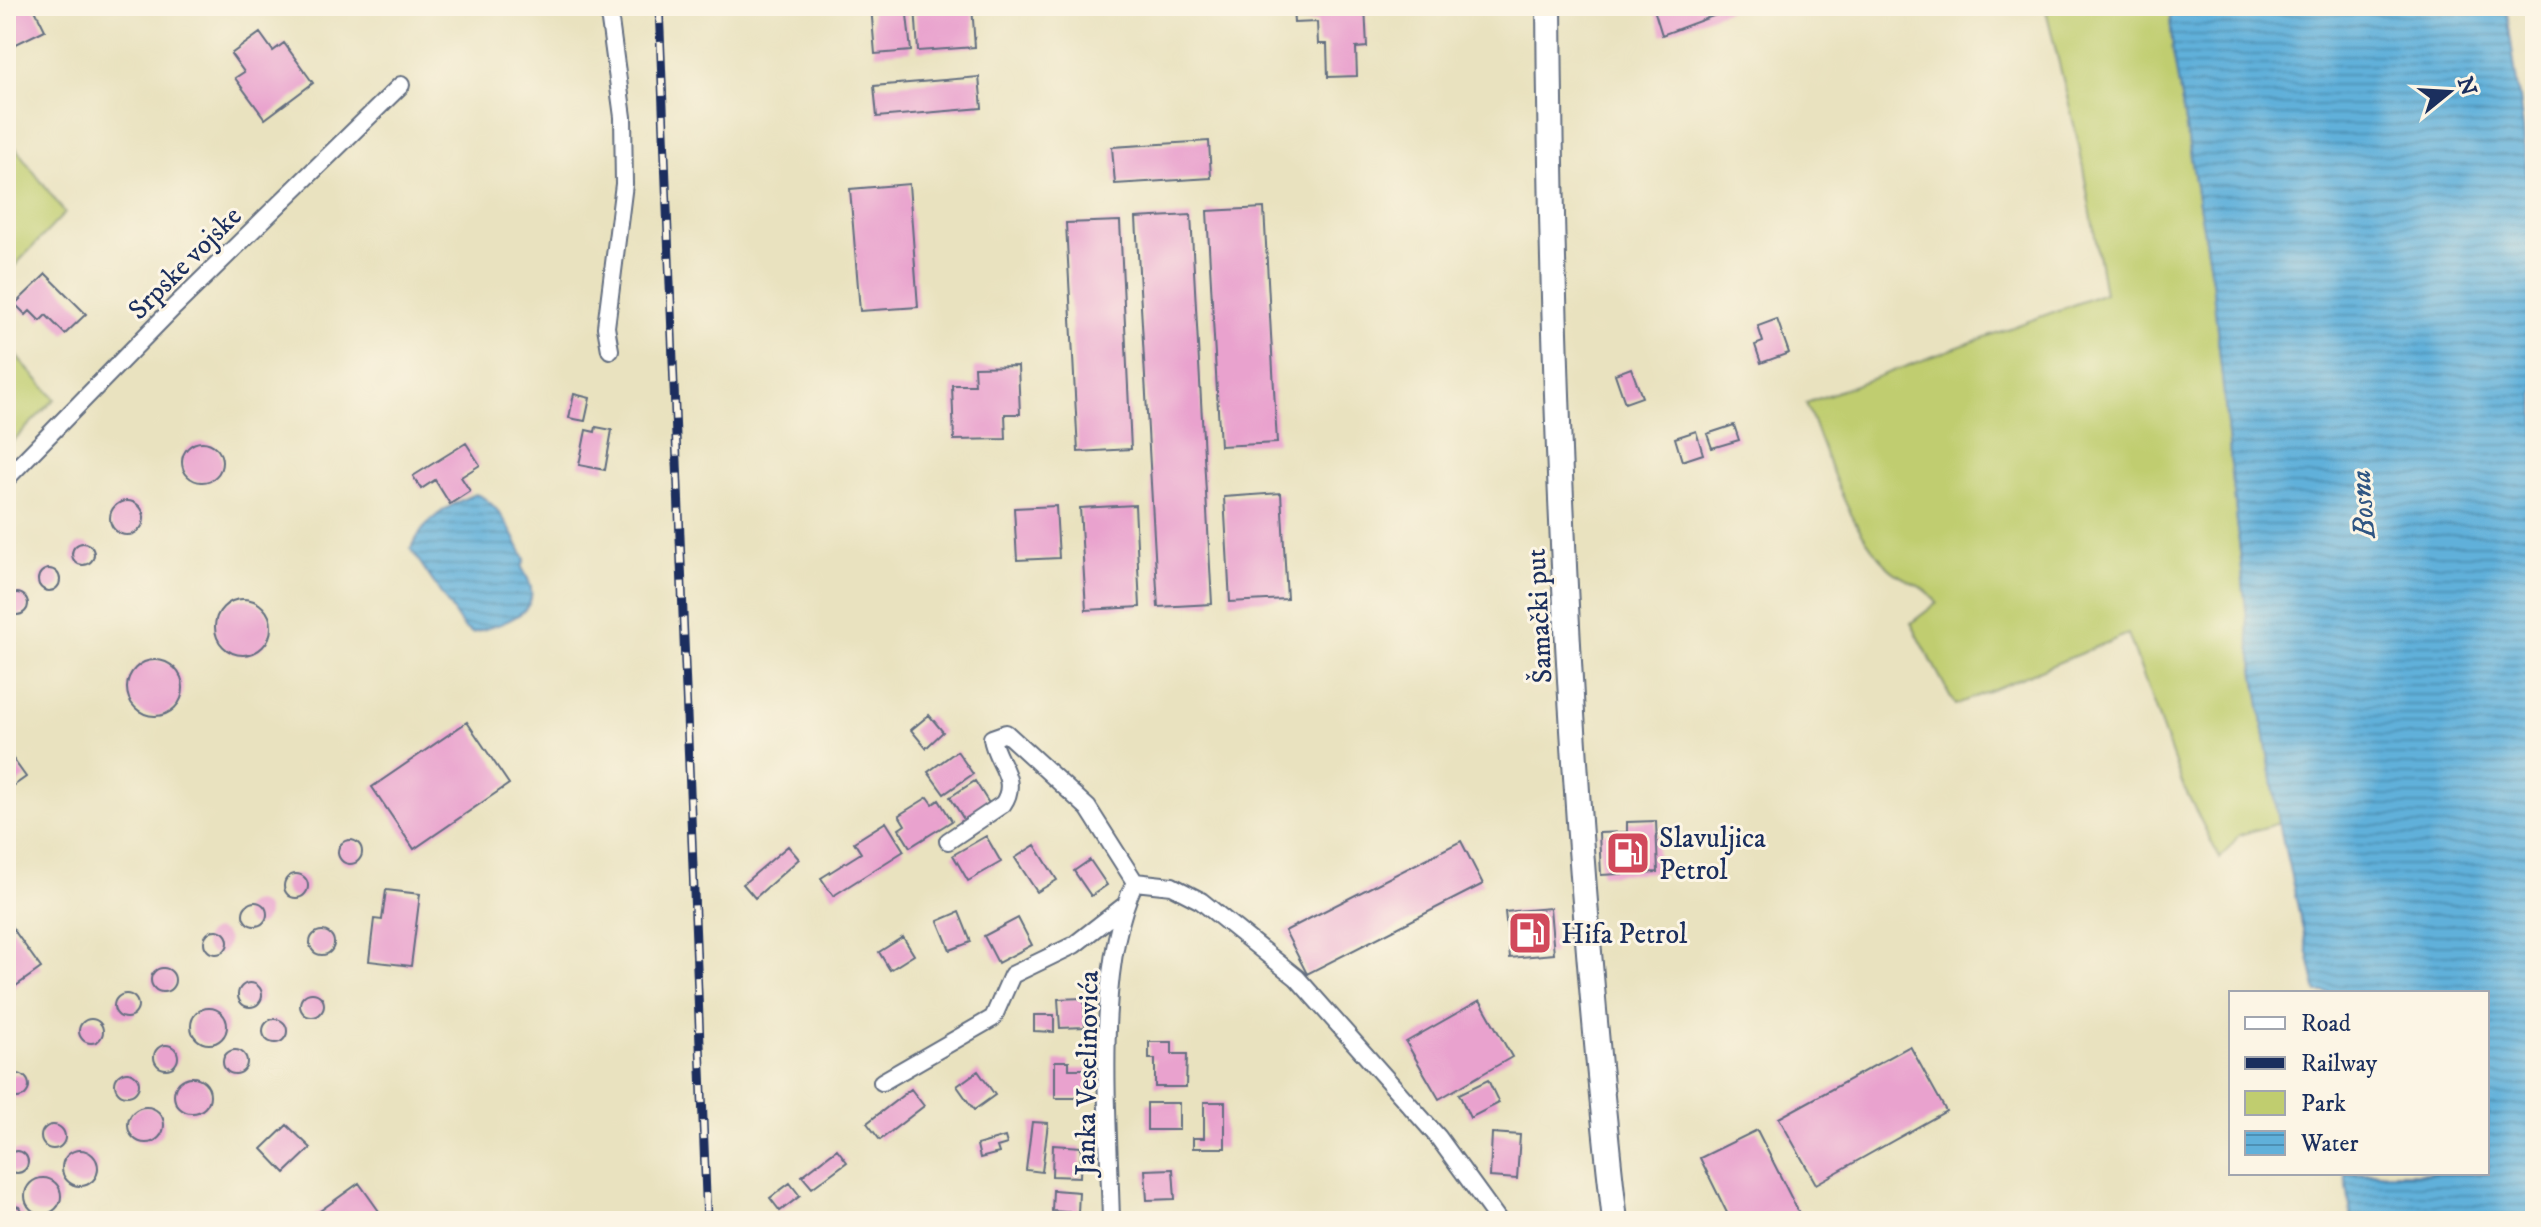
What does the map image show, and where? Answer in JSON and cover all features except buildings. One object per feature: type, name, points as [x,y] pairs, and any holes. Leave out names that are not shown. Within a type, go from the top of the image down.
[{"type":"main road","name":"Šamački put","points":[[1549,6],[1559,429],[1578,804],[1615,1221]]},
{"type":"street","points":[[608,6],[623,117],[624,184],[606,327],[610,350]]},
{"type":"street","name":"Srpske vojske","points":[[6,479],[185,296],[401,85]]},
{"type":"street","points":[[948,841],[1003,804],[1008,796],[1007,771],[992,738],[1006,733],[1088,808],[1135,882],[1172,886],[1201,901],[1297,978],[1438,1137],[1499,1221]]},
{"type":"street","name":"Janka Veselinovića","points":[[1111,1221],[1108,995],[1124,906],[1135,882]]},
{"type":"street","points":[[882,1082],[993,1018],[1012,975],[1074,945],[1124,906]]},
{"type":"green space","points":[[2045,6],[2169,6],[2173,52],[2212,281],[2249,639],[2279,823],[2239,835],[2220,859],[2182,783],[2128,634],[1955,705],[1911,623],[1937,603],[1924,590],[1888,567],[1873,550],[1849,511],[1806,403],[2105,293],[2079,145]]},
{"type":"green space","points":[[6,135],[65,213],[6,275]]},
{"type":"green space","points":[[6,344],[55,399],[6,448]]},
{"type":"water","name":"Bosna","points":[[2169,6],[2506,6],[2523,126],[2535,297],[2535,1221],[2352,1221],[2345,1175],[2489,1175],[2489,991],[2317,991],[2279,823],[2249,639],[2212,281],[2173,52]]},
{"type":"water","points":[[475,494],[491,504],[511,531],[525,559],[522,568],[530,583],[531,595],[521,613],[472,633],[464,628],[411,549],[437,515]]},
{"type":"railway","points":[[659,6],[707,1221]]},
{"type":"place","name":"Slavuljica Petrol","points":[[1628,853]]},
{"type":"place","name":"Hifa Petrol","points":[[1530,933]]}]
